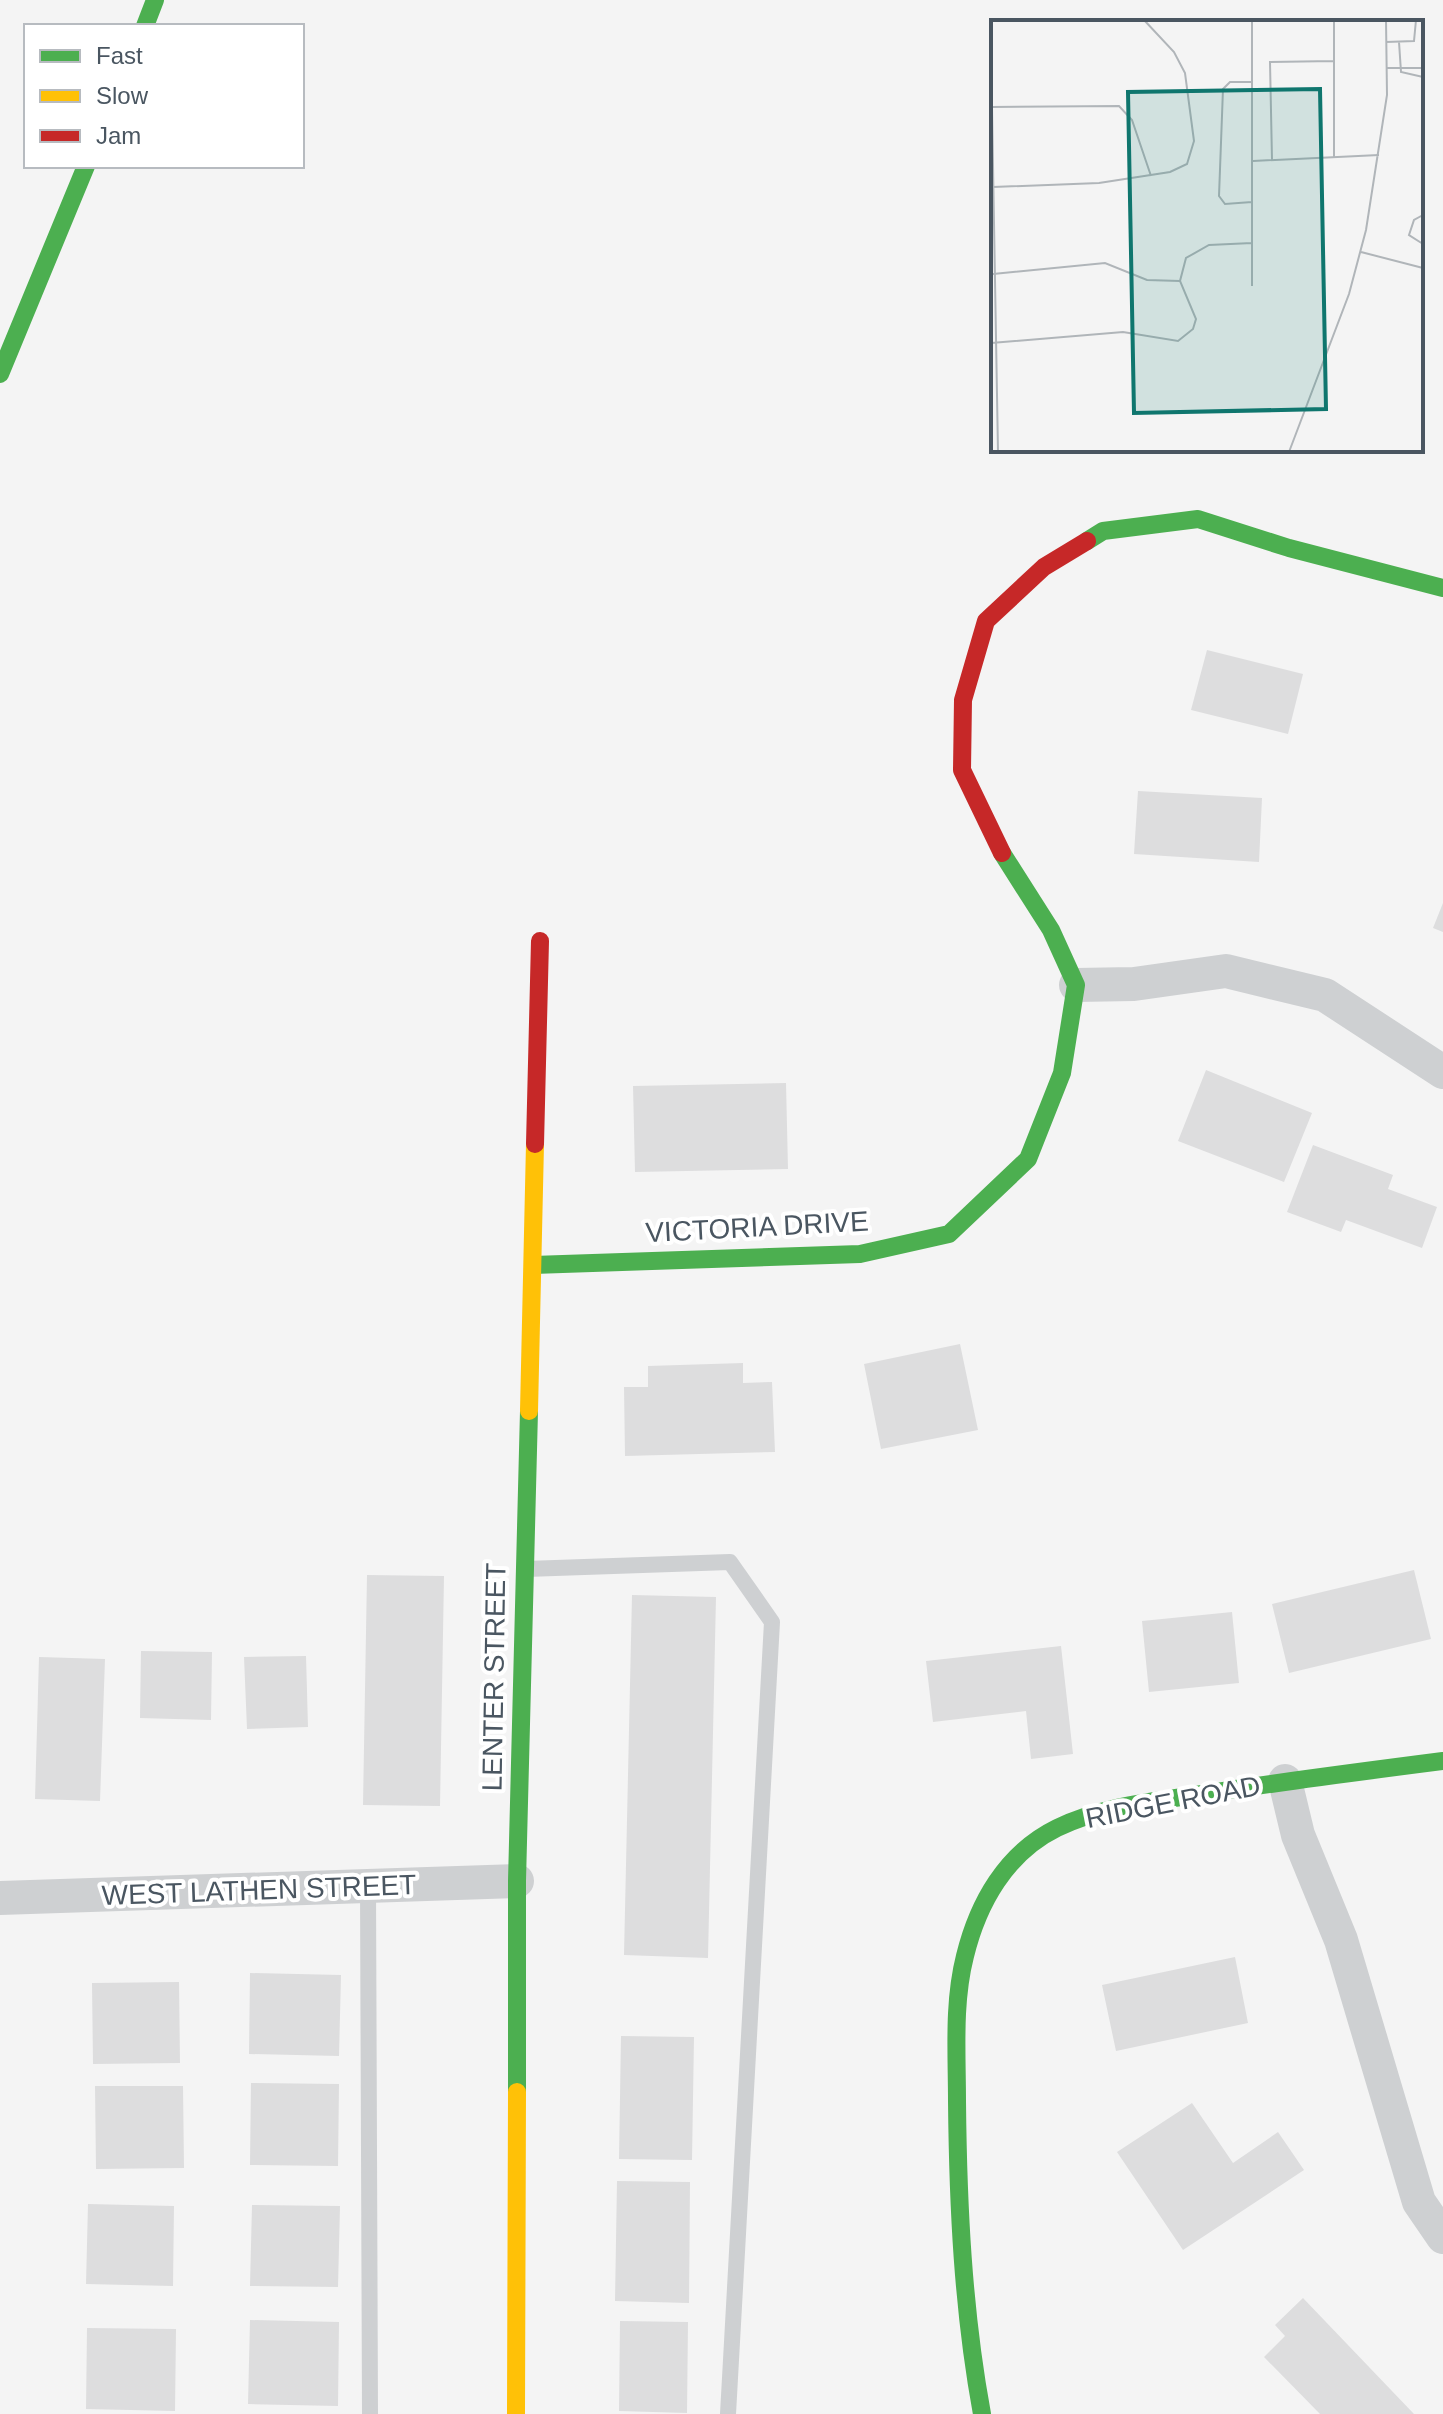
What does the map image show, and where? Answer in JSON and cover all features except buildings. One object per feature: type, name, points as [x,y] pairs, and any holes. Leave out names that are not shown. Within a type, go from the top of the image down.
[{"type":"main road","points":[[146,24],[155,0]]},
{"type":"main road","points":[[0,374],[85,168]]},
{"type":"main road","points":[[1076,985],[1051,930],[1006,862],[962,770],[963,700],[986,621],[1044,567],[1103,531],[1198,519],[1289,548],[1443,588]]},
{"type":"main road","name":"LENTER STREET","points":[[516,2414],[517,1881],[540,941]]},
{"type":"main road","name":"VICTORIA DRIVE","points":[[533,1265],[860,1254],[949,1234],[1028,1159],[1062,1073],[1076,985]]},
{"type":"main road","points":[[1285,1781],[1443,1761]]},
{"type":"main road","name":"RIDGE ROAD","points":[[982,2414],[967,2316],[959,2233],[956,2039],[964,1960],[989,1890],[1009,1863],[1035,1840],[1076,1819],[1140,1804],[1285,1781]]},
{"type":"street","points":[[1076,985],[1134,984],[1226,971],[1325,995],[1443,1072]]},
{"type":"street","name":"RIDGE ROAD","points":[[1285,1781],[1298,1835],[1341,1940],[1419,2202],[1443,2237]]},
{"type":"street","name":"WEST LATHEN STREET","points":[[0,1898],[517,1881]]},
{"type":"lane","points":[[525,1569],[730,1562],[772,1622],[728,2414]]},
{"type":"lane","points":[[368,1886],[370,2414]]},
{"type":"traffic: fast","points":[[146,24],[155,0]]},
{"type":"traffic: fast","points":[[0,374],[85,168]]},
{"type":"traffic: fast","points":[[1087,541],[1103,531],[1198,519],[1289,548],[1443,588]]},
{"type":"traffic: fast","points":[[533,1265],[860,1254],[949,1234],[1028,1159],[1062,1073],[1076,985],[1051,930],[1002,853]]},
{"type":"traffic: fast","points":[[517,2092],[517,1881],[529,1411]]},
{"type":"traffic: fast","points":[[982,2414],[970,2336],[960,2219],[956,2028],[965,1956],[978,1917],[997,1882],[1023,1851],[1039,1839],[1057,1828],[1093,1814],[1151,1802],[1443,1761]]},
{"type":"traffic: slow","points":[[529,1411],[535,1144]]},
{"type":"traffic: slow","points":[[516,2414],[517,2092]]},
{"type":"traffic: jam","points":[[1002,853],[962,770],[963,700],[986,621],[1044,567],[1087,541]]},
{"type":"traffic: jam","points":[[535,1144],[540,941]]}]
